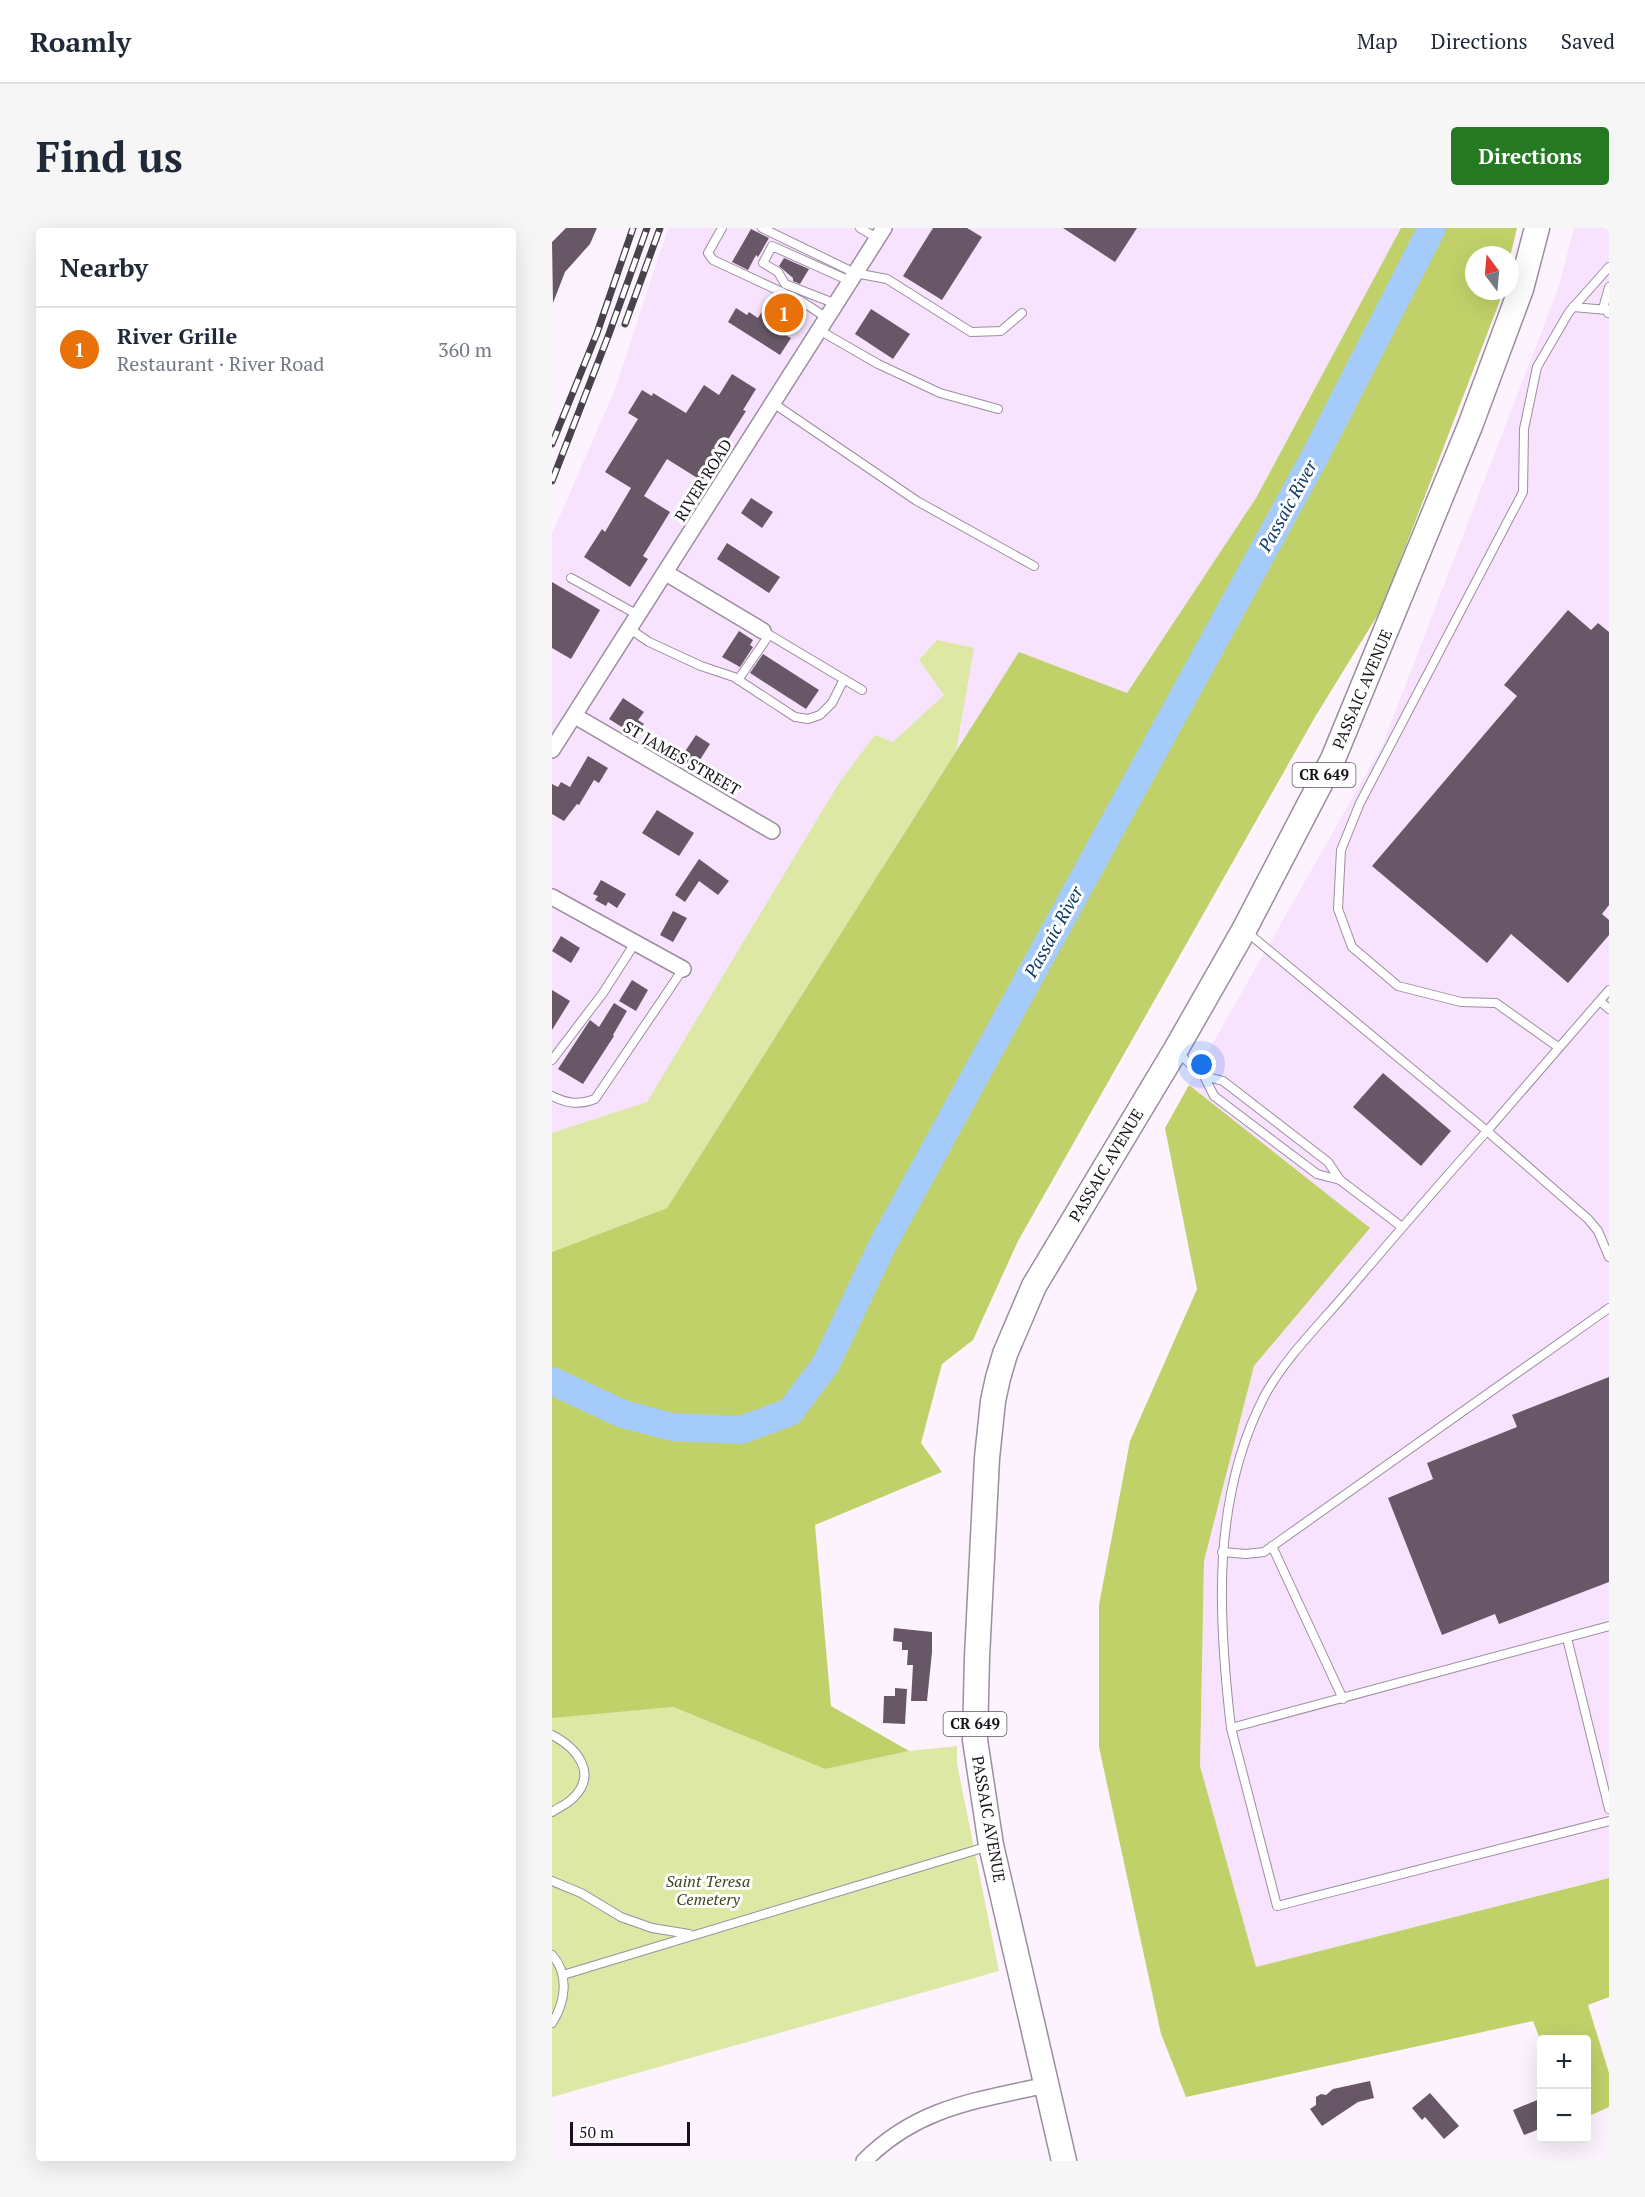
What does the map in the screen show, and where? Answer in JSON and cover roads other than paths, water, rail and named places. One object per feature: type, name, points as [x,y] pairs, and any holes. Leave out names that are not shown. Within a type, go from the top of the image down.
[{"type":"main road","name":"PASSAIC AVENUE","points":[[1064,2161],[991,1845],[978,1768],[975,1710],[987,1458],[993,1401],[998,1378],[1012,1333],[1034,1286],[1175,1051],[1244,930],[1347,727],[1470,426],[1521,289],[1537,228]]},
{"type":"street","name":"RIVER ROAD","points":[[552,750],[881,233]]},
{"type":"street","points":[[666,573],[766,633]]},
{"type":"street","name":"ST JAMES STREET","points":[[574,716],[772,831]]},
{"type":"street","points":[[552,897],[683,969]]},
{"type":"street","points":[[864,2161],[901,2129],[927,2115],[957,2105],[1046,2085]]},
{"type":"lane","points":[[722,228],[708,253],[713,260],[801,301],[823,324],[878,364],[940,393],[998,409]]},
{"type":"lane","points":[[762,228],[779,232],[852,277]]},
{"type":"lane","points":[[860,228],[881,233]]},
{"type":"lane","points":[[836,304],[786,284],[778,272],[763,263],[772,246],[852,277],[887,279],[971,332],[1001,331],[1022,313]]},
{"type":"lane","points":[[1558,1047],[1496,1003],[1461,1002],[1398,986],[1352,947],[1338,909],[1341,850],[1360,803],[1522,492],[1524,429],[1537,367],[1573,307],[1609,267]]},
{"type":"lane","points":[[1608,313],[1604,305],[1609,287]]},
{"type":"lane","points":[[1573,307],[1608,313]]},
{"type":"lane","points":[[772,403],[917,501],[1034,566]]},
{"type":"lane","points":[[571,578],[639,615]]},
{"type":"lane","points":[[630,629],[649,642],[700,666],[738,680],[795,717],[808,719],[820,715],[832,703],[844,679]]},
{"type":"lane","points":[[738,680],[766,633],[862,690]]},
{"type":"lane","points":[[1244,930],[1487,1131],[1588,1219],[1598,1231],[1609,1257]]},
{"type":"lane","points":[[552,1060],[603,993],[636,943]]},
{"type":"lane","points":[[552,1096],[580,1104],[596,1099],[683,969]]},
{"type":"lane","points":[[1609,990],[1289,1360],[1266,1395],[1245,1442],[1229,1504],[1222,1552],[1221,1616],[1231,1728],[1277,1906],[1609,1821]]},
{"type":"lane","points":[[1600,1000],[1609,1009]]},
{"type":"lane","points":[[1175,1051],[1204,1076],[1214,1096],[1317,1174],[1340,1180]]},
{"type":"lane","points":[[1204,1076],[1223,1080],[1329,1162],[1340,1180],[1402,1227]]},
{"type":"lane","points":[[1222,1552],[1246,1554],[1264,1552],[1609,1308]]},
{"type":"lane","points":[[1272,1546],[1343,1699]]},
{"type":"lane","points":[[1231,1728],[1609,1626]]},
{"type":"lane","points":[[1567,1638],[1609,1809]]},
{"type":"lane","points":[[552,1735],[577,1752],[584,1767],[584,1783],[573,1799],[552,1812]]},
{"type":"lane","points":[[563,1975],[991,1845]]},
{"type":"lane","points":[[552,1881],[580,1893],[621,1917],[652,1928],[694,1935]]},
{"type":"lane","points":[[552,1955],[563,1975],[564,1993],[560,2011],[552,2024]]},
{"type":"waterway","name":"Passaic River","points":[[552,1381],[623,1414],[672,1427],[741,1430],[790,1412],[826,1364],[882,1246],[1313,460],[1432,228]]},
{"type":"railway","points":[[552,444],[597,333],[633,228]]},
{"type":"railway","points":[[552,481],[647,228]]},
{"type":"railway","points":[[625,324],[660,228]]},
{"type":"place","name":"River Grille","points":[[784,313]]},
{"type":"park label","name":"Saint Teresa Cemetery","points":[[708,1890]]}]
